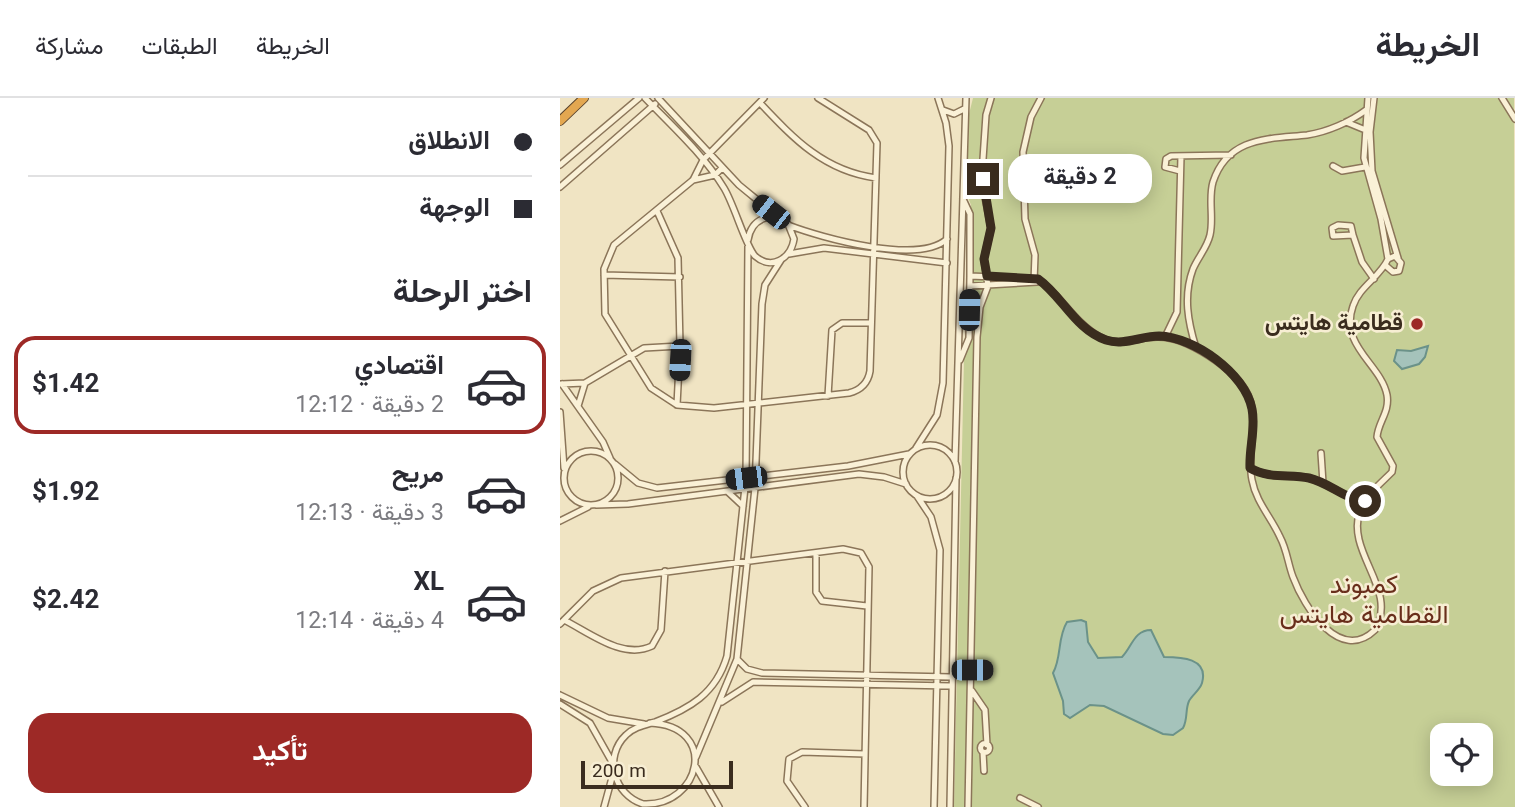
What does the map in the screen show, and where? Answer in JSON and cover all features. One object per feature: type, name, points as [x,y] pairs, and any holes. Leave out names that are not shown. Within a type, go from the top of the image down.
[{"type":"highway","points":[[560,121],[584,98]]},
{"type":"street","points":[[560,165],[639,98]]},
{"type":"street","points":[[645,98],[715,175],[729,196],[752,253],[765,262],[781,260]]},
{"type":"street","points":[[818,98],[872,134],[878,149],[877,178],[874,247],[874,254],[871,323],[867,381],[855,391],[828,396],[757,405],[701,408],[677,405],[651,388],[606,314],[604,275],[607,257],[614,245],[693,180],[702,160],[762,101],[810,153],[848,172],[877,178]]},
{"type":"street","points":[[934,807],[939,542],[931,517],[906,484],[903,469],[909,454],[916,448],[937,415],[942,394],[949,146],[943,110],[938,98]]},
{"type":"street","points":[[950,807],[957,478],[955,462],[966,98]]},
{"type":"street","points":[[970,807],[977,337],[980,307],[988,286],[984,259],[991,228],[984,192],[983,134],[991,98]]},
{"type":"street","points":[[1036,280],[1035,255],[1025,219],[1023,152],[1031,117],[1041,98]]},
{"type":"street","points":[[1368,98],[1363,130],[1365,167],[1381,219],[1387,262],[1393,272]]},
{"type":"street","points":[[1374,98],[1369,138],[1372,171],[1401,267],[1374,279]]},
{"type":"street","points":[[1502,98],[1515,119]]},
{"type":"street","points":[[560,187],[660,99],[749,195],[788,224],[835,240],[874,247],[928,249],[947,239]]},
{"type":"street","points":[[943,110],[954,114],[964,109]]},
{"type":"street","points":[[1196,348],[1187,302],[1195,264],[1210,235],[1211,192],[1219,169],[1232,155],[1261,138],[1307,135],[1346,122],[1366,110]]},
{"type":"street","points":[[1346,122],[1363,130]]},
{"type":"street","points":[[1208,155],[1219,169]]},
{"type":"street","points":[[1180,171],[1167,168],[1164,163],[1169,156],[1232,155]]},
{"type":"street","points":[[1165,337],[1177,317],[1181,156]]},
{"type":"street","points":[[1333,166],[1342,171],[1365,167]]},
{"type":"street","points":[[693,180],[715,175],[722,168]]},
{"type":"street","points":[[959,363],[969,338],[970,286],[970,214],[962,198]]},
{"type":"street","points":[[657,211],[675,248],[680,276],[677,405]]},
{"type":"street","points":[[604,807],[619,743],[626,734],[697,702],[720,676],[729,649],[746,490],[749,233],[758,220],[766,217],[781,219]]},
{"type":"street","points":[[788,224],[794,239],[789,254]]},
{"type":"street","points":[[1353,235],[1362,262],[1374,279]]},
{"type":"street","points":[[560,704],[590,723],[602,740],[617,781],[630,798],[649,806],[663,805],[673,801],[689,787],[704,732],[737,659],[755,488],[763,293],[781,260],[789,254],[824,248],[923,257],[947,263]]},
{"type":"street","points":[[1359,514],[1365,501],[1392,472],[1393,466],[1377,437],[1388,407],[1386,391],[1361,355],[1351,323],[1356,298],[1387,262],[1398,258]]},
{"type":"street","points":[[1180,261],[1195,264]]},
{"type":"street","points":[[604,275],[680,276]]},
{"type":"street","points":[[970,276],[1036,280],[1075,318],[1104,340],[1121,342],[1165,337],[1196,348],[1234,377],[1248,395],[1253,418],[1250,468],[1253,485],[1280,535],[1293,578],[1309,609],[1331,632],[1348,640],[1363,639],[1375,629],[1382,607],[1381,596],[1362,554],[1359,514],[1349,498]]},
{"type":"street","points":[[970,286],[1036,280]]},
{"type":"street","points":[[828,396],[832,330],[842,323],[871,323]]},
{"type":"street","points":[[561,383],[585,383],[644,348],[680,346]]},
{"type":"street","points":[[561,383],[603,442],[615,464],[638,483],[657,488],[848,466],[909,454]]},
{"type":"street","points":[[578,406],[585,383]]},
{"type":"street","points":[[560,412],[564,474],[571,497],[594,505],[746,490],[859,474],[906,484]]},
{"type":"street","points":[[916,448],[939,446],[955,462]]},
{"type":"street","points":[[560,485],[572,458],[587,451],[610,458]]},
{"type":"street","points":[[1321,453],[1320,472],[1323,483]]},
{"type":"street","points":[[560,521],[615,493],[619,478],[615,464]]},
{"type":"street","points":[[1250,468],[1271,476],[1311,479],[1349,498],[1365,501]]},
{"type":"street","points":[[1311,479],[1320,472]]},
{"type":"street","points":[[1253,485],[1271,476]]},
{"type":"street","points":[[917,496],[930,499],[944,495],[957,478]]},
{"type":"street","points":[[728,492],[744,507]]},
{"type":"street","points":[[665,570],[661,630],[652,646],[634,651],[622,649],[562,622],[600,587],[621,578],[665,570],[849,549],[865,556],[869,568],[864,807]]},
{"type":"street","points":[[816,553],[816,592],[822,601],[828,604],[867,606]]},
{"type":"street","points":[[737,659],[754,671],[809,675],[951,677]]},
{"type":"street","points":[[972,670],[988,670]]},
{"type":"street","points":[[809,675],[809,682]]},
{"type":"street","points":[[719,703],[750,683],[951,686]]},
{"type":"street","points":[[972,691],[985,710],[989,751],[983,752],[984,771]]},
{"type":"street","points":[[560,695],[608,718],[663,724],[684,736],[696,757]]},
{"type":"street","points":[[805,807],[787,781],[789,759],[802,752],[864,754]]},
{"type":"street","points":[[696,767],[719,807]]},
{"type":"street","points":[[1020,798],[1038,807]]},
{"type":"street","points":[[663,805],[671,807]]},
{"type":"green space","points":[[973,98],[1514,98],[1515,807],[954,807],[964,359],[968,348],[971,205],[967,195],[969,114]]},
{"type":"water","points":[[1428,346],[1425,357],[1419,364],[1402,369],[1394,361],[1397,350],[1411,351]]},
{"type":"water","points":[[1067,622],[1086,622],[1088,642],[1098,658],[1122,657],[1137,636],[1151,630],[1164,657],[1185,659],[1198,664],[1203,675],[1202,683],[1189,701],[1183,728],[1173,735],[1163,734],[1104,706],[1090,705],[1070,718],[1064,714],[1063,701],[1053,673]]},
{"type":"place","name":"قطامية هايتس","points":[[1417,324]]},
{"type":"district","name":"كمبوند القطامية هايتس","points":[[1364,601]]},
{"type":"route","points":[[983,179],[991,228],[984,259],[987,276],[1000,279],[1038,279],[1075,318],[1104,340],[1121,342],[1159,336],[1196,348],[1242,384],[1248,395],[1253,418],[1250,468],[1266,475],[1311,479],[1349,498],[1365,501]]}]
